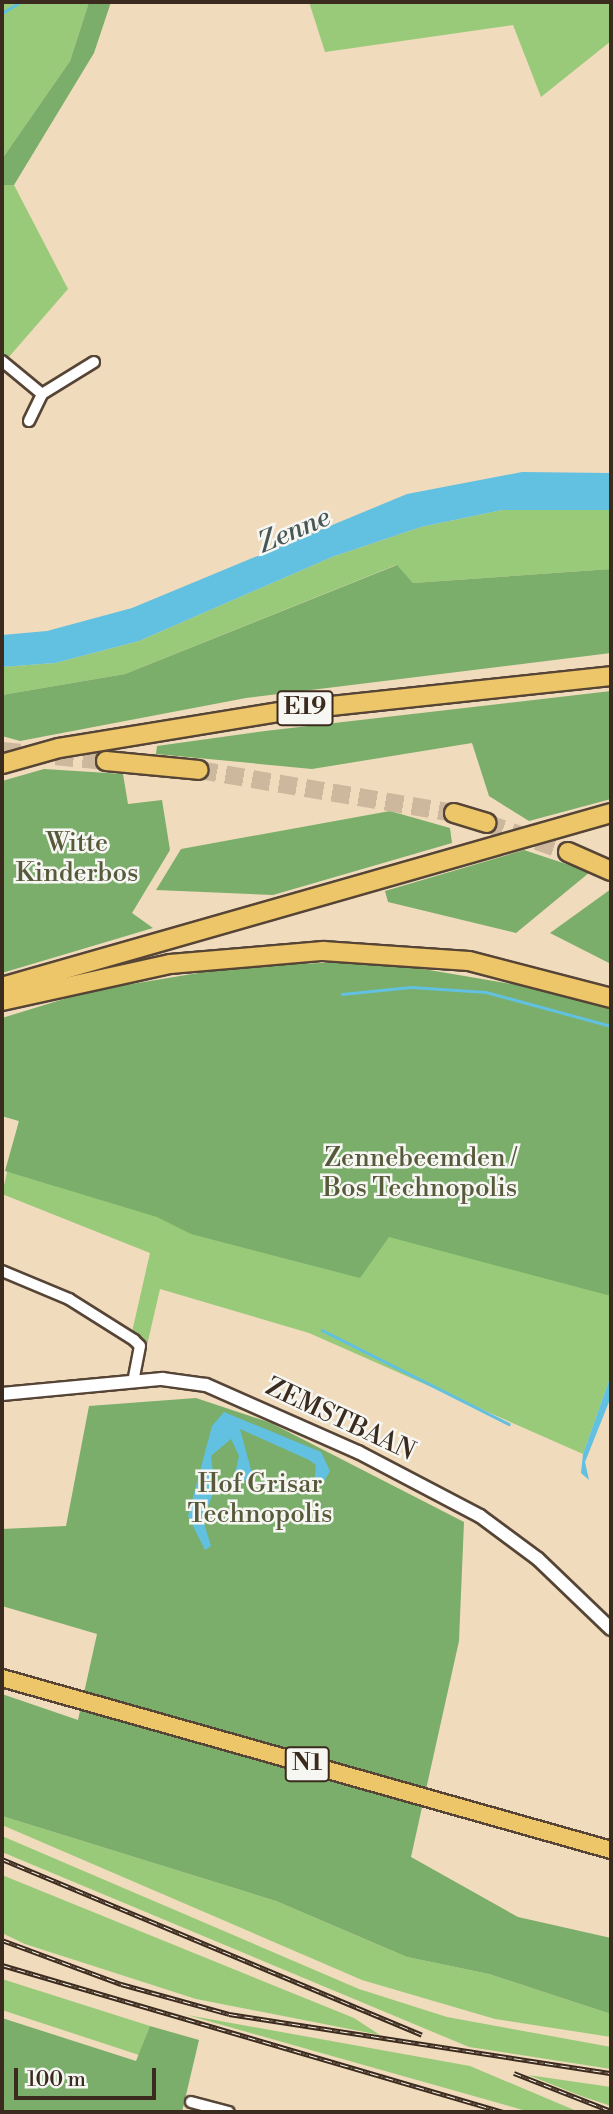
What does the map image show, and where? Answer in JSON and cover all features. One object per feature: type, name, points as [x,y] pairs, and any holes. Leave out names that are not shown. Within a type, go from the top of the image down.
[{"type":"highway","name":"E19","points":[[2,764],[59,748],[284,710],[611,676]]},
{"type":"highway","points":[[106,761],[199,770]]},
{"type":"highway","points":[[454,813],[486,823]]},
{"type":"highway","points":[[2,987],[611,813]]},
{"type":"highway","points":[[568,852],[611,871]]},
{"type":"highway","points":[[2,1001],[170,964],[323,951],[469,961],[611,998]]},
{"type":"main road","name":"N1","points":[[2,1678],[611,1850]]},
{"type":"street","points":[[2,361],[41,394]]},
{"type":"street","points":[[29,421],[41,394],[94,362]]},
{"type":"street","points":[[2,1271],[69,1298],[134,1340],[139,1346],[133,1381]]},
{"type":"street","name":"ZEMSTBAAN","points":[[2,1394],[133,1381],[206,1385],[439,1493],[509,1535],[611,1629]]},
{"type":"street","points":[[191,2102],[229,2112]]},
{"type":"green space","points":[[2,2],[89,2],[70,61],[2,159]]},
{"type":"green space","points":[[89,2],[111,2],[94,53],[14,185],[2,185],[2,159],[70,61]]},
{"type":"green space","points":[[309,2],[611,2],[611,41],[541,97],[513,25],[325,52]]},
{"type":"green space","points":[[2,185],[14,185],[68,289],[8,358],[2,353]]},
{"type":"green space","points":[[502,510],[611,510],[611,569],[413,583],[396,565],[125,674],[2,695],[2,667],[55,663],[139,641],[332,557],[421,527]]},
{"type":"green space","points":[[397,565],[413,583],[611,569],[611,653],[246,698],[20,741],[2,736],[2,695],[125,674]]},
{"type":"green space","name":"Witte Kinderbos","points":[[611,691],[611,799],[529,821],[489,796],[472,743],[312,769],[156,754],[157,746],[265,731]]},
{"type":"green space","name":"Witte Kinderbos","points":[[44,769],[123,774],[128,804],[162,800],[170,850],[132,913],[153,928],[2,973],[2,781]]},
{"type":"green space","name":"Witte Kinderbos","points":[[390,811],[450,828],[452,843],[273,895],[156,890],[181,849]]},
{"type":"green space","points":[[524,850],[590,872],[516,933],[388,902],[385,891]]},
{"type":"green space","points":[[611,889],[611,964],[550,933]]},
{"type":"green space","name":"Zennebeemden / Bos Technopolis","points":[[376,961],[571,994],[611,1010],[611,1296],[389,1237],[360,1278],[191,1234],[157,1217],[5,1171],[19,1121],[2,1116],[2,1018],[90,991],[240,966]]},
{"type":"green space","name":"Zennebeemden / Bos Technopolis","points":[[611,1023],[611,1375],[583,1454],[309,1333],[160,1289],[142,1367],[147,1343],[132,1332],[150,1253],[2,1194],[19,1121],[2,1116],[2,1046]]},
{"type":"green space","name":"Hof Grisar Technopolis","points":[[196,1398],[271,1423],[464,1522],[459,1641],[411,1857],[518,1917],[611,1938],[611,2014],[489,1974],[407,1957],[276,1901],[2,1816],[2,1694],[78,1720],[97,1634],[2,1606],[2,1529],[66,1526],[89,1406]]},
{"type":"green space","points":[[2,1816],[276,1901],[407,1957],[489,1974],[611,2014],[611,2037],[495,2019],[362,1980],[2,1825]]},
{"type":"green space","points":[[2,1836],[359,1989],[447,2017],[611,2047],[611,2069],[469,2047],[2,1852]]},
{"type":"green space","points":[[2,1875],[354,2018],[380,2035],[196,1999],[25,1944],[2,1933]]},
{"type":"green space","points":[[2,1979],[150,2026],[139,2055],[2,2010]]},
{"type":"green space","points":[[187,2015],[470,2066],[579,2112],[530,2112]]},
{"type":"green space","points":[[2,2018],[136,2061],[150,2026],[199,2040],[182,2112],[2,2112]]},
{"type":"green space","points":[[528,2075],[611,2087],[611,2106],[581,2096]]},
{"type":"water","name":"Zenne","points":[[522,472],[611,473],[611,510],[502,510],[421,527],[332,557],[139,641],[55,663],[2,667],[2,635],[47,631],[132,608],[407,494]]},
{"type":"water","points":[[611,1375],[611,1397],[585,1462],[589,1480],[581,1473],[583,1454]]},
{"type":"water","points":[[224,1412],[321,1452],[330,1471],[321,1486],[314,1484],[316,1465],[240,1429],[253,1477],[244,1481],[235,1474],[239,1456],[231,1439],[211,1456],[215,1488],[203,1520],[211,1546],[205,1550],[188,1516],[212,1426]]},
{"type":"waterway","points":[[2,13],[20,2]]},
{"type":"waterway","points":[[342,994],[411,987],[486,992],[611,1026]]},
{"type":"waterway","points":[[322,1330],[509,1424]]},
{"type":"tunnel","points":[[2,751],[106,761]]},
{"type":"tunnel","points":[[199,770],[454,813]]},
{"type":"tunnel","points":[[486,823],[568,852]]},
{"type":"railway","points":[[2,1859],[422,2035]]},
{"type":"railway","points":[[2,1940],[121,1984],[229,2014],[611,2073]]},
{"type":"railway","points":[[2,1965],[503,2112]]},
{"type":"railway","points":[[514,2073],[611,2111]]}]
